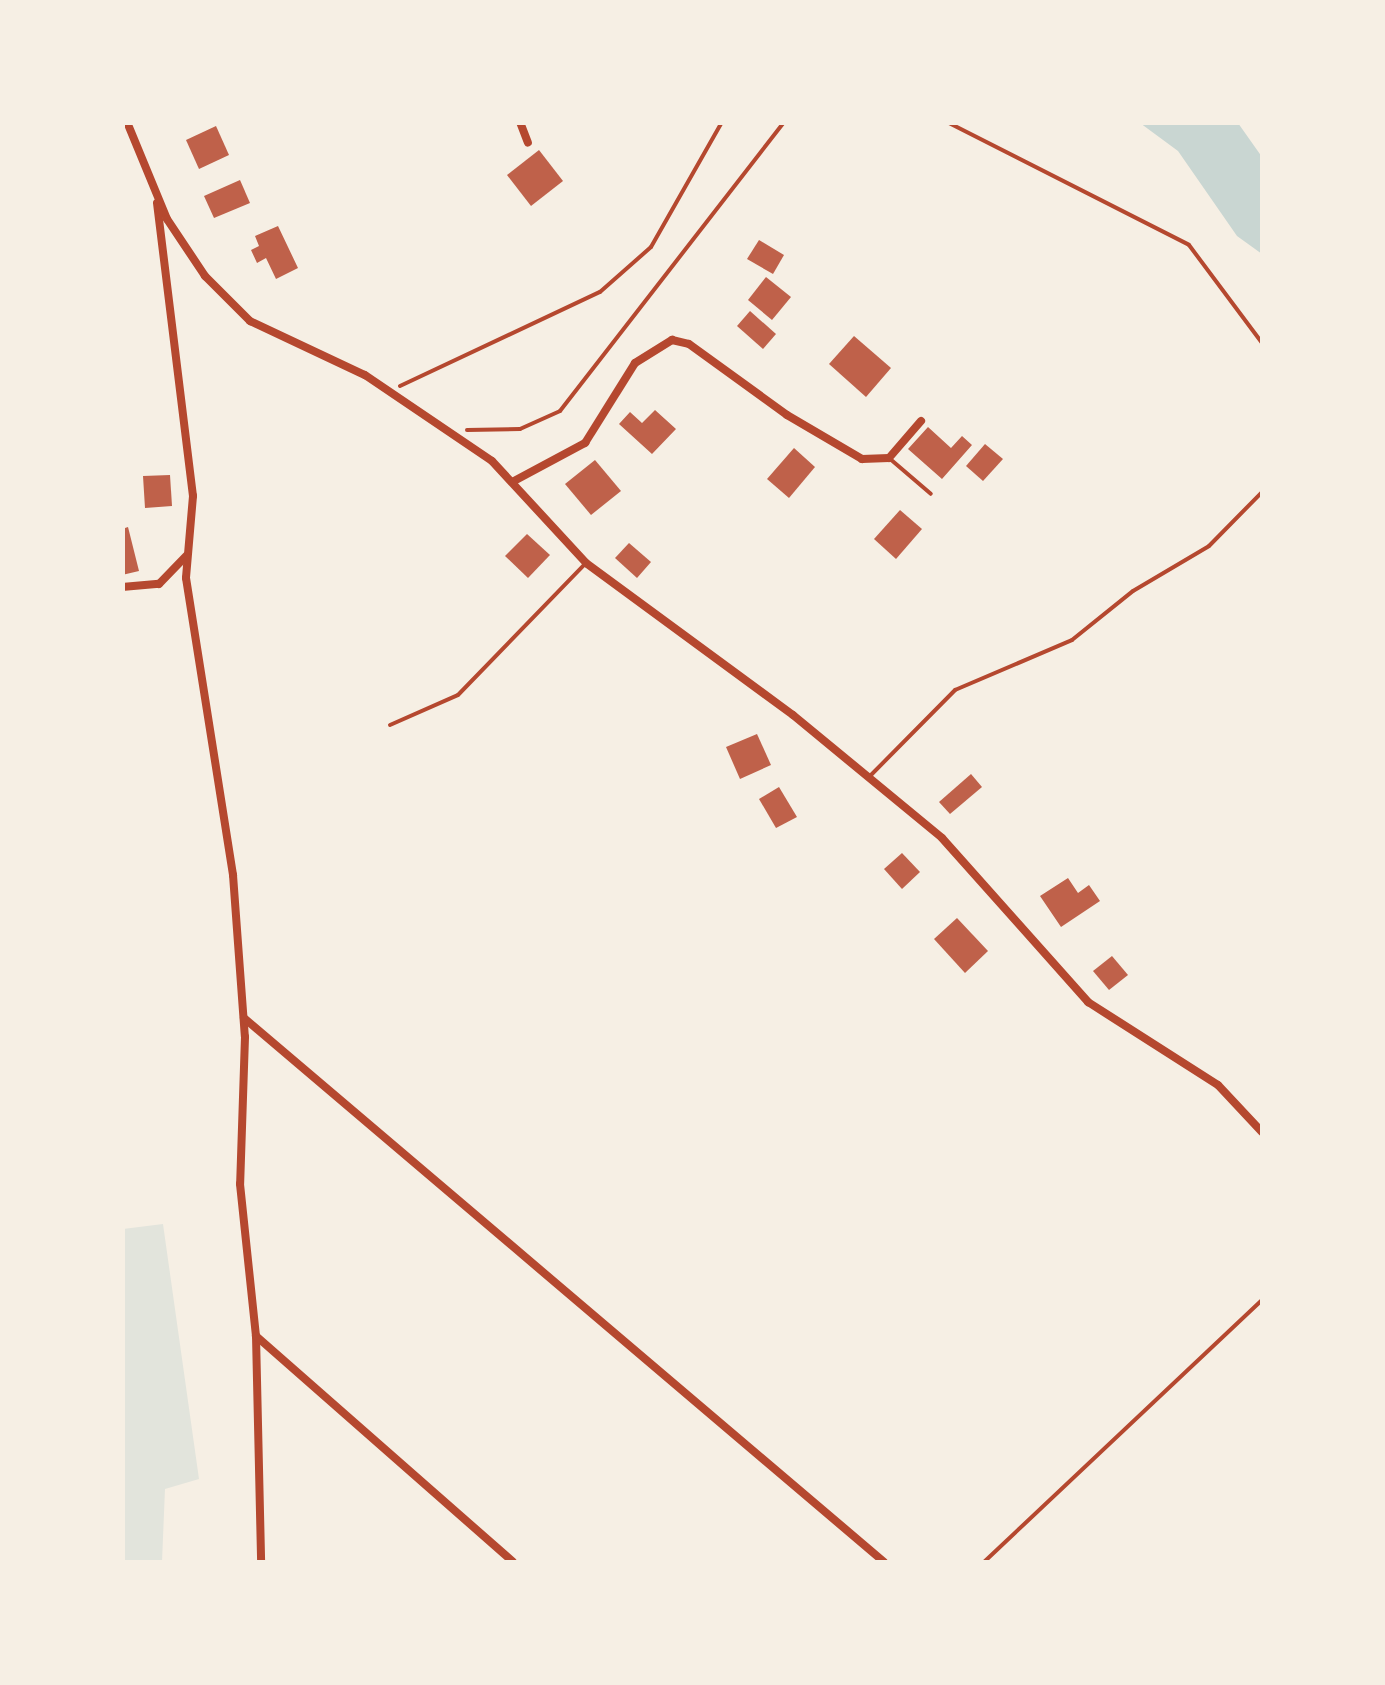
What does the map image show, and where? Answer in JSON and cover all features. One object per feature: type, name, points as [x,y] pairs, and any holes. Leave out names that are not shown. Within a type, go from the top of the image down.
[{"type":"street","points":[[127,122],[155,189],[205,276],[250,321],[392,391],[452,430],[514,480],[586,563],[870,776],[942,838],[1088,1002],[1218,1085],[1262,1132]]},
{"type":"street","points":[[520,122],[528,143]]},
{"type":"street","points":[[155,189],[193,496],[188,555],[196,669],[234,875],[244,1018],[240,1184],[256,1336],[261,1562]]},
{"type":"street","points":[[514,480],[585,443],[635,363],[672,340],[703,353],[851,454],[890,458],[921,422]]},
{"type":"street","points":[[122,587],[158,584],[188,555]]},
{"type":"street","points":[[244,1018],[884,1562]]},
{"type":"street","points":[[256,1336],[513,1562]]},
{"type":"lane","points":[[890,458],[930,494]]},
{"type":"lane","points":[[870,776],[955,690],[1072,640],[1132,591],[1209,546],[1262,492]]},
{"type":"lane","points":[[390,725],[458,695],[586,563]]},
{"type":"lane","points":[[984,1562],[1262,1300]]},
{"type":"path","points":[[392,391],[600,292],[651,247],[722,122]]},
{"type":"path","points":[[452,430],[520,428],[560,411],[784,122]]},
{"type":"path","points":[[948,122],[1189,245],[1262,343]]},
{"type":"shaded area","points":[[1140,123],[1238,123],[1262,157],[1262,254],[1237,236],[1178,151]]},
{"type":"shaded area","points":[[163,1224],[199,1479],[165,1489],[162,1562],[123,1562],[123,1229]]},
{"type":"building","points":[[216,126],[229,155],[199,169],[186,140]]},
{"type":"building","points":[[539,150],[563,181],[531,206],[507,175]]},
{"type":"building","points":[[240,180],[250,203],[214,218],[204,196]]},
{"type":"building","points":[[278,226],[298,268],[276,279],[266,258],[257,263],[251,250],[259,246],[255,236]]},
{"type":"building","points":[[759,240],[784,255],[773,274],[747,259]]},
{"type":"building","points":[[766,277],[791,297],[772,320],[748,300]]},
{"type":"building","points":[[750,311],[776,334],[763,349],[737,326]]},
{"type":"building","points":[[854,336],[891,368],[866,397],[829,364]]},
{"type":"building","points":[[655,410],[676,429],[652,454],[619,424],[630,412],[642,423]]},
{"type":"building","points":[[928,427],[951,448],[962,436],[972,445],[942,479],[908,449]]},
{"type":"building","points":[[985,444],[1003,459],[983,481],[966,466]]},
{"type":"building","points":[[794,448],[815,467],[789,498],[767,479]]},
{"type":"building","points":[[595,460],[621,491],[591,515],[565,484]]},
{"type":"building","points":[[170,475],[172,506],[145,508],[143,476]]},
{"type":"building","points":[[900,510],[922,529],[896,559],[874,539]]},
{"type":"building","points":[[128,527],[139,571],[122,575],[122,529]]},
{"type":"building","points":[[527,534],[550,555],[528,578],[505,556]]},
{"type":"building","points":[[629,543],[651,562],[637,578],[615,558]]},
{"type":"building","points":[[757,734],[771,765],[740,779],[726,747]]},
{"type":"building","points":[[971,774],[982,787],[950,814],[939,802]]},
{"type":"building","points":[[779,787],[797,817],[776,828],[759,799]]},
{"type":"building","points":[[902,853],[920,872],[902,889],[884,869]]},
{"type":"building","points":[[1068,878],[1078,893],[1089,885],[1100,901],[1061,927],[1040,896]]},
{"type":"building","points":[[957,918],[988,951],[965,973],[934,939]]},
{"type":"building","points":[[1112,956],[1128,975],[1109,990],[1093,971]]}]
